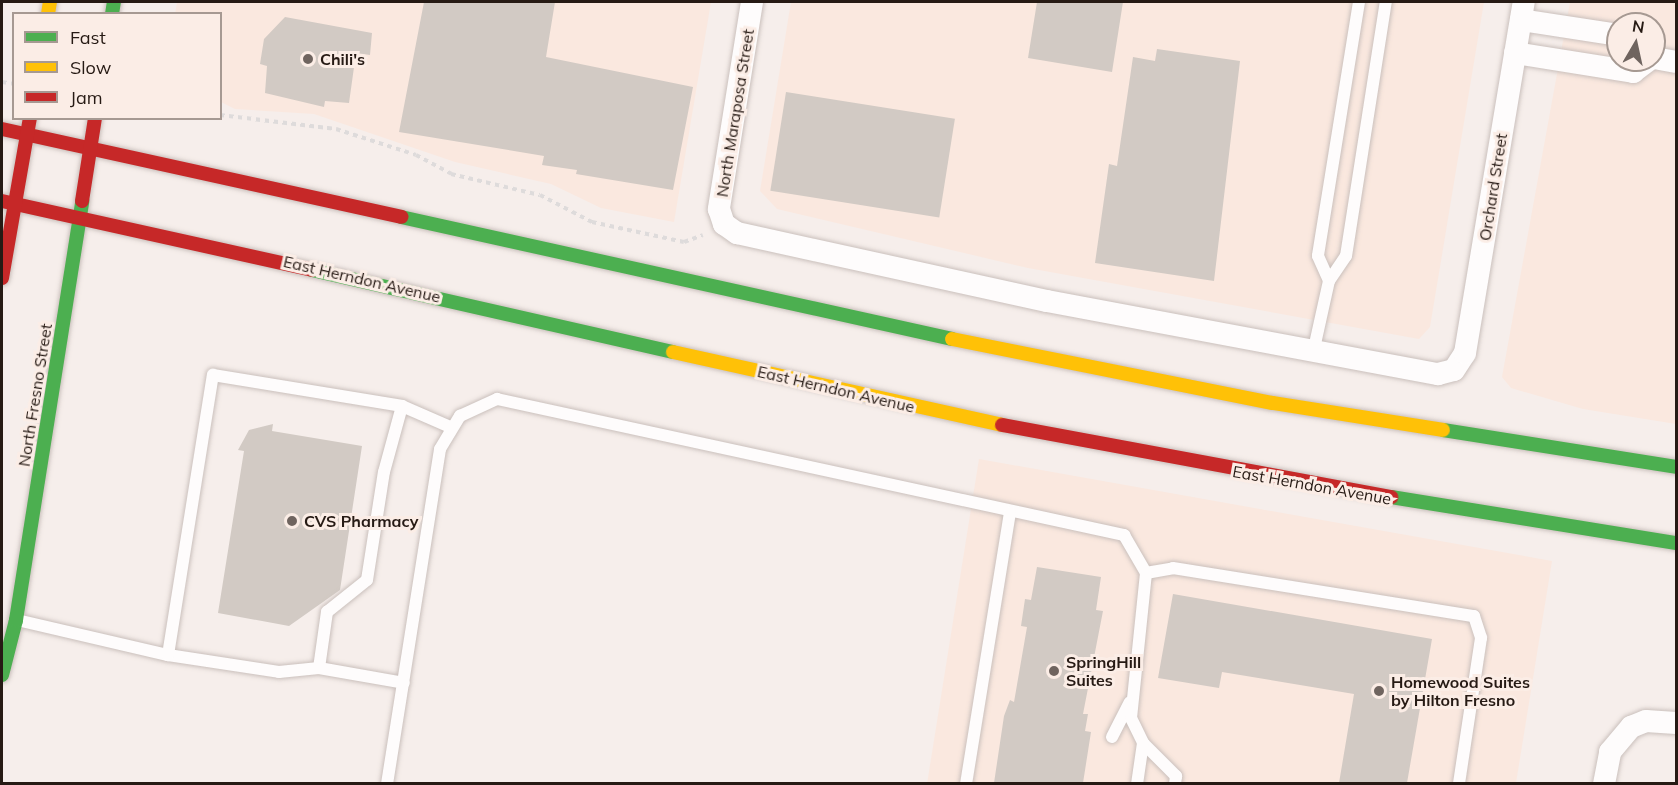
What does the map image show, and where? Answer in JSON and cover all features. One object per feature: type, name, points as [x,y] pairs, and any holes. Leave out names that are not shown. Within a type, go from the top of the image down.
[{"type":"main road","points":[[2,278],[8,202],[30,120]]},
{"type":"main road","name":"North Fresno Street","points":[[2,675],[16,620],[95,120]]},
{"type":"main road","points":[[2,129],[90,146],[1021,354],[1284,405],[1677,467]]},
{"type":"main road","name":"East Herndon Avenue","points":[[8,202],[80,216],[1032,432],[1302,483],[1677,543]]},
{"type":"street","name":"North Maraposa Street","points":[[752,2],[719,209],[724,224],[737,233],[984,288],[1313,353]]},
{"type":"street","points":[[1522,11],[1606,32]]},
{"type":"street","name":"Orchard Street","points":[[1313,353],[1438,374],[1454,370],[1465,353],[1522,11]]},
{"type":"street","points":[[1515,53],[1606,68]]},
{"type":"street","points":[[1604,783],[1610,752],[1631,727],[1646,721],[1677,723]]},
{"type":"lane","points":[[1329,281],[1318,256],[1359,2]]},
{"type":"lane","points":[[1313,353],[1329,281],[1347,256],[1386,2]]},
{"type":"lane","points":[[168,655],[213,375],[402,406],[450,427]]},
{"type":"lane","points":[[387,783],[440,448],[450,427],[472,406],[514,400],[1010,513],[1124,535],[1146,573],[1131,718],[1143,743],[1176,776],[1175,783]]},
{"type":"lane","points":[[319,668],[327,612],[367,580],[384,472],[402,406]]},
{"type":"lane","points":[[966,783],[1010,513]]},
{"type":"lane","points":[[1146,573],[1173,568],[1474,616],[1481,638],[1459,783]]},
{"type":"lane","points":[[16,620],[168,655],[279,672],[319,668],[404,683]]},
{"type":"lane","points":[[1112,737],[1134,696]]},
{"type":"lane","points":[[1137,783],[1143,743]]},
{"type":"path","points":[[222,115],[336,129],[416,154],[451,174],[540,195],[592,222],[684,242],[703,236]]},
{"type":"shaded area","points":[[177,2],[711,2],[674,222],[601,208],[551,184],[455,162],[314,114],[235,109],[222,102],[222,12],[175,12]]},
{"type":"shaded area","points":[[791,2],[1484,2],[1430,327],[1419,339],[1028,268],[777,209],[760,191]]},
{"type":"shaded area","points":[[1570,2],[1676,2],[1676,424],[1583,409],[1511,388],[1502,377]]},
{"type":"shaded area","points":[[979,459],[1552,561],[1516,783],[927,784]]},
{"type":"building","points":[[424,2],[555,2],[546,57],[693,87],[673,190],[576,174],[577,170],[542,165],[544,156],[399,132]]},
{"type":"building","points":[[1037,2],[1123,2],[1112,72],[1028,58]]},
{"type":"building","name":"Chili's","points":[[285,17],[372,33],[370,55],[356,53],[349,103],[325,101],[324,107],[265,93],[267,66],[260,64],[264,39]]},
{"type":"building","points":[[1157,49],[1240,61],[1214,281],[1095,263],[1109,164],[1117,166],[1133,57],[1155,61]]},
{"type":"building","points":[[786,92],[955,119],[939,218],[770,191]]},
{"type":"building","name":"CVS Pharmacy","points":[[273,424],[272,431],[362,446],[340,590],[289,626],[218,613],[244,451],[238,450],[249,430]]},
{"type":"building","name":"SpringHill Suites","points":[[1037,567],[1101,577],[1096,610],[1103,611],[1083,714],[1088,714],[1085,731],[1091,732],[1083,783],[994,783],[1004,716],[1010,700],[1014,702],[1027,627],[1021,626],[1025,599],[1031,600]]},
{"type":"building","name":"Homewood Suites by Hilton Fresno","points":[[1173,594],[1432,639],[1407,783],[1339,783],[1354,694],[1222,672],[1219,688],[1158,678]]},
{"type":"traffic: fast","points":[[112,12],[114,2]]},
{"type":"traffic: fast","points":[[2,675],[16,620],[82,201]]},
{"type":"traffic: fast","points":[[401,217],[952,339]]},
{"type":"traffic: fast","points":[[312,270],[673,352]]},
{"type":"traffic: fast","points":[[1443,430],[1676,467]]},
{"type":"traffic: fast","points":[[1391,497],[1676,543]]},
{"type":"traffic: slow","points":[[48,12],[50,2]]},
{"type":"traffic: slow","points":[[952,339],[1273,403],[1443,430]]},
{"type":"traffic: slow","points":[[673,352],[1002,425]]},
{"type":"traffic: jam","points":[[2,278],[30,120]]},
{"type":"traffic: jam","points":[[82,201],[95,120]]},
{"type":"traffic: jam","points":[[2,129],[401,217]]},
{"type":"traffic: jam","points":[[2,201],[312,270]]},
{"type":"traffic: jam","points":[[1002,425],[1391,497]]},
{"type":"place","name":"Chili's","points":[[308,59]]},
{"type":"place","name":"CVS Pharmacy","points":[[292,521]]},
{"type":"place","name":"SpringHill Suites","points":[[1054,671]]},
{"type":"place","name":"Homewood Suites by Hilton Fresno","points":[[1379,691]]}]
